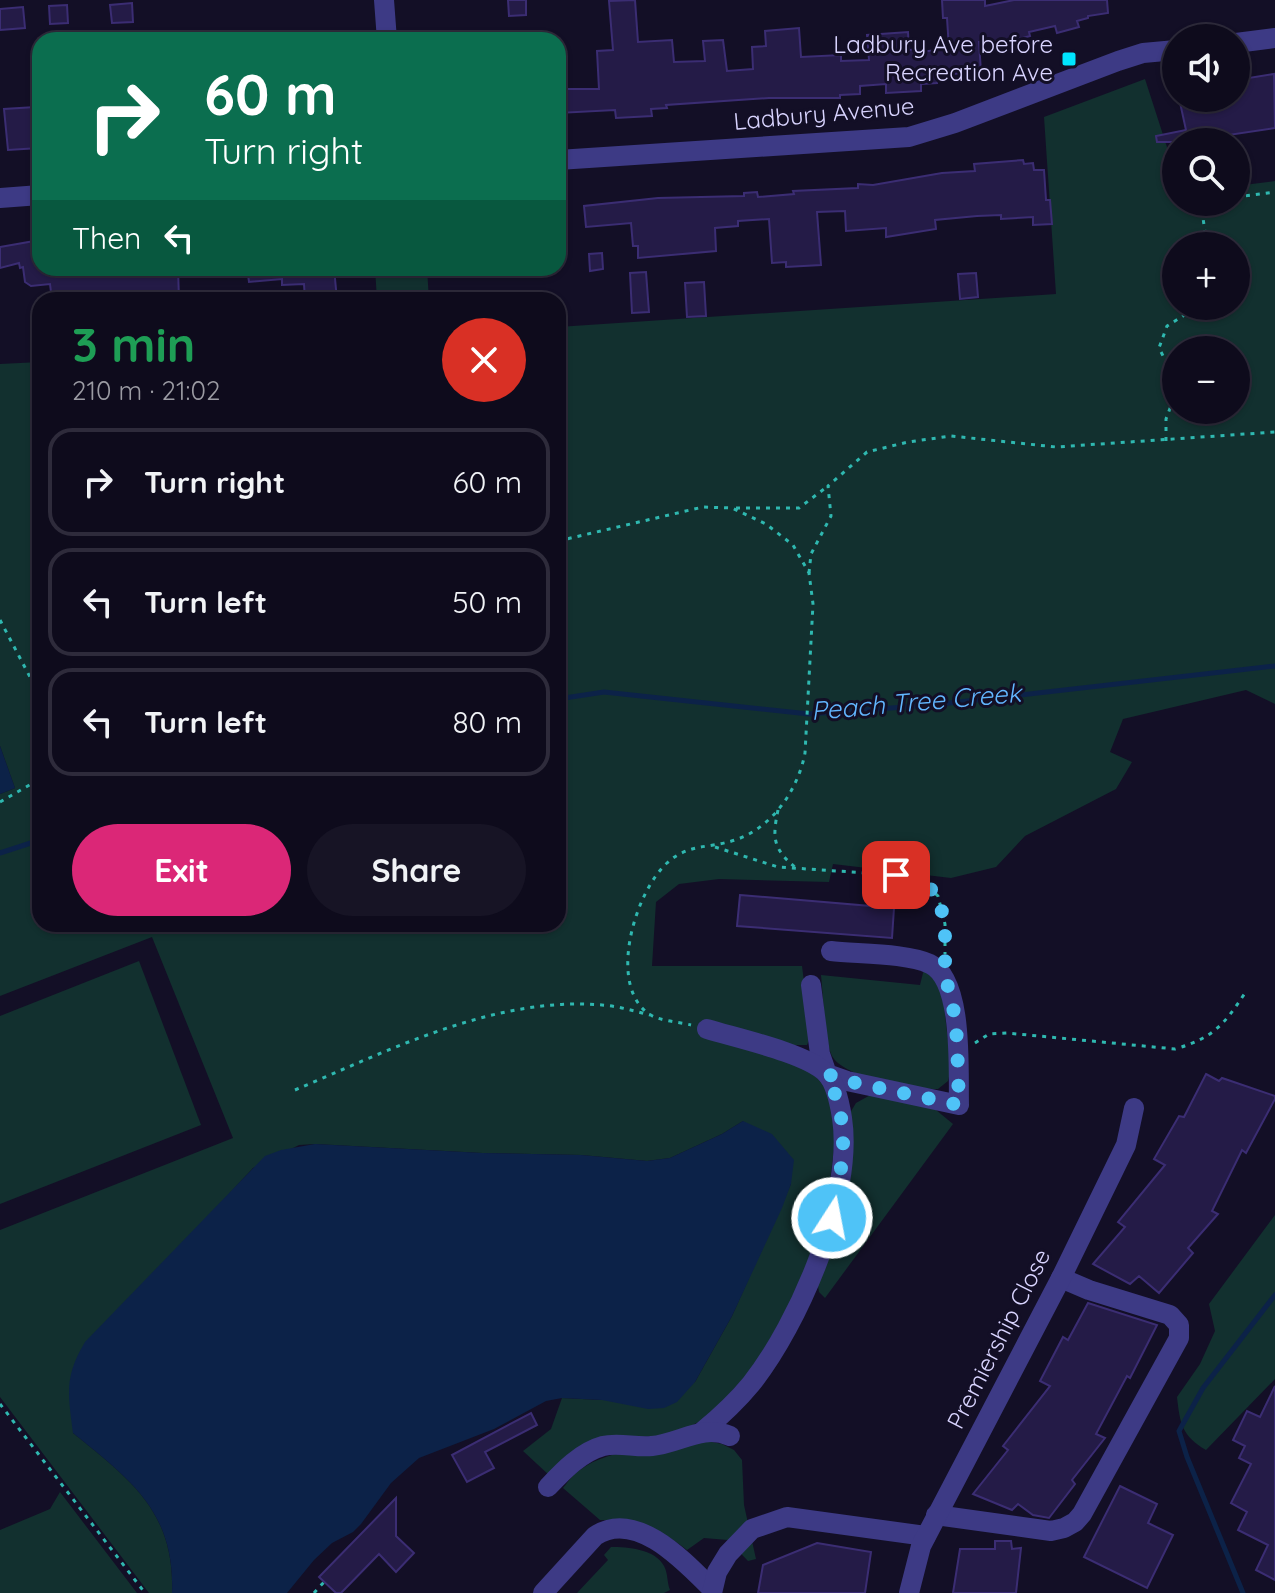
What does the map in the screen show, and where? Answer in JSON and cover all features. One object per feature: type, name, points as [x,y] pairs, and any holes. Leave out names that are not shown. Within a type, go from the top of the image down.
[{"type":"street","points":[[384,0],[386,32]]},
{"type":"street","points":[[1250,41],[1275,38]]},
{"type":"street","name":"Ladbury Avenue","points":[[566,159],[909,137],[955,123],[1118,61],[1143,53],[1162,51]]},
{"type":"street","points":[[0,198],[32,196]]},
{"type":"street","points":[[707,1029],[800,1058],[827,1074],[847,1081],[959,1105],[952,998],[945,978],[931,964],[920,961],[831,951]]},
{"type":"street","points":[[548,1487],[580,1458],[603,1446],[651,1446],[677,1441],[703,1431],[725,1413],[753,1382],[803,1296],[832,1218],[842,1168],[844,1131],[840,1102],[820,1054],[811,985]]},
{"type":"street","name":"Premiership Close","points":[[909,1593],[913,1570],[926,1536],[1061,1278],[1126,1145],[1134,1108]]},
{"type":"street","points":[[936,1515],[1051,1531],[1075,1522],[1179,1338],[1179,1325],[1170,1315],[1061,1278]]},
{"type":"street","points":[[749,1405],[753,1382]]},
{"type":"street","points":[[703,1431],[720,1431],[730,1436]]},
{"type":"street","points":[[543,1593],[602,1531],[633,1531],[668,1546],[714,1584],[728,1554],[752,1529],[787,1517],[926,1536]]},
{"type":"path","points":[[1250,195],[1275,192]]},
{"type":"path","points":[[1166,441],[1166,419],[1175,395],[1175,379],[1159,348],[1167,326],[1177,320]]},
{"type":"path","points":[[566,539],[703,507],[799,508],[867,452],[908,442],[951,436],[1056,447],[1275,432]]},
{"type":"path","points":[[650,1015],[634,997],[629,942],[636,913],[649,887],[665,865],[685,849],[735,840],[757,831],[792,792],[802,768],[813,604],[809,573],[811,554],[831,516],[828,486]]},
{"type":"path","points":[[732,508],[766,524],[793,545],[809,573]]},
{"type":"path","points":[[0,620],[32,681]]},
{"type":"path","points":[[0,802],[32,784]]},
{"type":"path","points":[[778,810],[773,834],[781,856],[798,869]]},
{"type":"path","points":[[711,846],[778,867],[896,875],[921,880],[938,896],[945,924],[945,978]]},
{"type":"path","points":[[958,1060],[970,1046],[989,1034],[1007,1033],[1175,1049],[1197,1043],[1215,1033],[1245,993]]},
{"type":"path","points":[[295,1090],[420,1038],[491,1015],[542,1007],[601,1005],[707,1029]]},
{"type":"path","points":[[0,1404],[145,1593]]},
{"type":"path","points":[[314,1593],[324,1582]]},
{"type":"green space","points":[[1145,79],[1162,132],[1162,216],[1250,216],[1250,184],[1275,181],[1275,704],[1246,690],[1123,719],[1110,752],[1132,762],[1116,789],[1025,836],[996,867],[951,878],[833,864],[829,882],[719,879],[679,884],[656,902],[652,966],[802,966],[811,1036],[807,1045],[790,1045],[792,1062],[814,1075],[826,1087],[837,1123],[825,1224],[794,1299],[752,1369],[708,1417],[685,1429],[661,1436],[638,1437],[550,1476],[523,1451],[551,1429],[562,1398],[602,1400],[695,1382],[732,1316],[791,1184],[743,1121],[670,1158],[647,1161],[581,1155],[315,1144],[299,1145],[253,1168],[86,1342],[73,1433],[131,1483],[157,1519],[166,1540],[172,1593],[149,1593],[0,1397],[0,1230],[233,1138],[152,937],[0,996],[0,794],[15,788],[0,746],[0,364],[32,362],[32,932],[566,932],[566,326],[1056,294],[1044,117]]},
{"type":"green space","points":[[376,276],[428,276],[428,292],[376,292]]},
{"type":"green space","points":[[139,961],[201,1125],[0,1204],[0,1016]]},
{"type":"green space","points":[[924,969],[942,988],[951,1068],[948,1081],[938,1089],[897,1085],[865,1077],[839,1064],[832,1056],[828,1040],[821,975],[920,985]]},
{"type":"green space","points":[[874,1093],[930,1105],[953,1124],[825,1298],[819,1292],[817,1280],[850,1113],[856,1103]]},
{"type":"green space","points":[[1275,1215],[1275,1379],[1206,1450],[1187,1434],[1179,1415],[1177,1397],[1200,1364],[1215,1331],[1209,1304]]},
{"type":"green space","points":[[707,1441],[734,1450],[742,1460],[744,1505],[756,1559],[748,1561],[728,1540],[704,1538],[687,1550],[667,1536],[646,1527],[600,1520],[563,1488],[577,1472],[607,1456]]},
{"type":"green space","points":[[60,1492],[137,1593],[0,1593],[0,1530],[50,1509]]},
{"type":"green space","points":[[611,1547],[633,1549],[660,1560],[670,1590],[664,1593],[577,1593],[608,1560],[604,1555]]},
{"type":"water","points":[[0,746],[15,788],[0,794]]},
{"type":"water","points":[[743,1121],[772,1134],[794,1160],[791,1184],[732,1316],[695,1382],[677,1402],[664,1408],[648,1409],[602,1400],[562,1398],[546,1401],[494,1429],[419,1458],[391,1483],[361,1524],[332,1543],[287,1593],[172,1593],[166,1540],[157,1519],[131,1483],[73,1433],[69,1396],[71,1376],[85,1342],[265,1156],[315,1144],[581,1155],[647,1161],[670,1158]]},
{"type":"building","points":[[508,0],[526,0],[526,15],[509,16]]},
{"type":"building","points":[[635,0],[638,42],[672,40],[674,62],[705,61],[703,41],[723,40],[727,71],[753,69],[752,47],[766,46],[765,31],[799,28],[801,57],[841,55],[841,61],[869,60],[867,35],[908,32],[909,50],[949,49],[947,18],[943,18],[942,0],[985,0],[985,6],[1014,0],[1107,0],[1108,13],[1088,16],[1077,21],[1079,27],[1057,33],[1055,26],[1029,32],[1030,36],[1015,40],[979,42],[981,72],[936,75],[937,83],[921,84],[921,91],[886,93],[886,84],[860,86],[860,94],[840,95],[840,98],[769,98],[666,105],[667,108],[651,109],[652,116],[616,118],[615,110],[566,113],[566,89],[599,89],[597,51],[613,50],[609,1]]},
{"type":"building","points":[[132,3],[133,22],[112,23],[110,5]]},
{"type":"building","points":[[67,5],[68,23],[50,24],[49,6]]},
{"type":"building","points":[[23,7],[25,28],[0,30],[0,9]]},
{"type":"building","points":[[1274,74],[1275,128],[1250,132],[1250,128],[1186,128],[1182,112],[1250,112],[1250,78]]},
{"type":"building","points":[[32,107],[32,148],[8,150],[4,109]]},
{"type":"building","points":[[1023,160],[1024,164],[1033,163],[1034,170],[1044,170],[1046,200],[1050,200],[1052,224],[1033,225],[1033,217],[1001,219],[1001,215],[977,216],[935,220],[936,229],[886,237],[886,228],[846,231],[845,211],[817,212],[821,265],[786,267],[786,262],[772,263],[769,219],[738,221],[738,226],[715,228],[716,251],[638,258],[638,246],[633,246],[631,223],[586,227],[584,206],[658,198],[744,196],[744,193],[757,192],[758,197],[794,194],[793,191],[858,188],[858,184],[873,185],[942,173],[975,171],[974,164]]},
{"type":"building","points":[[32,241],[32,276],[178,276],[179,292],[51,292],[50,284],[31,286],[25,282],[23,267],[20,268],[19,263],[0,268],[0,247]]},
{"type":"building","points":[[602,253],[603,269],[590,271],[589,254]]},
{"type":"building","points":[[646,272],[649,312],[632,313],[630,273]]},
{"type":"building","points":[[976,273],[978,297],[960,299],[958,274]]},
{"type":"building","points":[[248,276],[335,276],[336,292],[304,292],[304,284],[282,285],[282,279],[249,282]]},
{"type":"building","points":[[704,282],[706,316],[687,317],[685,283]]},
{"type":"building","points":[[740,895],[894,908],[892,938],[737,926]]},
{"type":"building","points":[[1206,1074],[1219,1081],[1222,1078],[1275,1096],[1275,1099],[1246,1153],[1242,1150],[1212,1211],[1218,1214],[1188,1248],[1193,1253],[1159,1293],[1139,1276],[1130,1284],[1093,1264],[1125,1227],[1118,1222],[1165,1165],[1154,1159],[1179,1116],[1184,1117]]},
{"type":"building","points":[[1088,1303],[1157,1325],[1096,1434],[1105,1438],[1072,1480],[1075,1484],[1049,1518],[1033,1515],[1018,1504],[1012,1510],[973,1494],[1008,1450],[1003,1446],[1050,1386],[1040,1381],[1063,1337],[1068,1340]]},
{"type":"building","points":[[1275,1386],[1275,1580],[1256,1570],[1268,1545],[1238,1530],[1247,1512],[1231,1503],[1251,1464],[1239,1458],[1245,1446],[1233,1440],[1247,1411],[1260,1417]]},
{"type":"building","points":[[531,1413],[537,1425],[485,1452],[494,1468],[467,1482],[452,1455]]},
{"type":"building","points":[[1120,1486],[1157,1504],[1148,1523],[1173,1535],[1147,1588],[1084,1557]]},
{"type":"building","points":[[396,1498],[396,1536],[414,1553],[396,1572],[379,1554],[341,1593],[336,1593],[319,1577]]},
{"type":"building","points":[[995,1541],[1011,1541],[1012,1549],[1021,1548],[1016,1593],[953,1593],[960,1549],[995,1549]]},
{"type":"building","points":[[817,1543],[871,1552],[865,1593],[758,1593],[763,1565]]},
{"type":"waterway","name":"Peach Tree Creek","points":[[566,698],[604,692],[809,714],[932,705],[1275,666]]},
{"type":"waterway","name":"Peach Tree Creek","points":[[0,853],[32,843]]},
{"type":"waterway","points":[[1243,1593],[1179,1431],[1203,1388],[1275,1295]]},
{"type":"place","name":"Ladbury Ave before Recreation Ave","points":[[1069,59]]},
{"type":"route","points":[[832,1218],[842,1168],[844,1131],[840,1102],[827,1074],[959,1105],[957,1039],[952,998],[945,978],[945,924],[938,896],[921,880],[896,875]]}]
